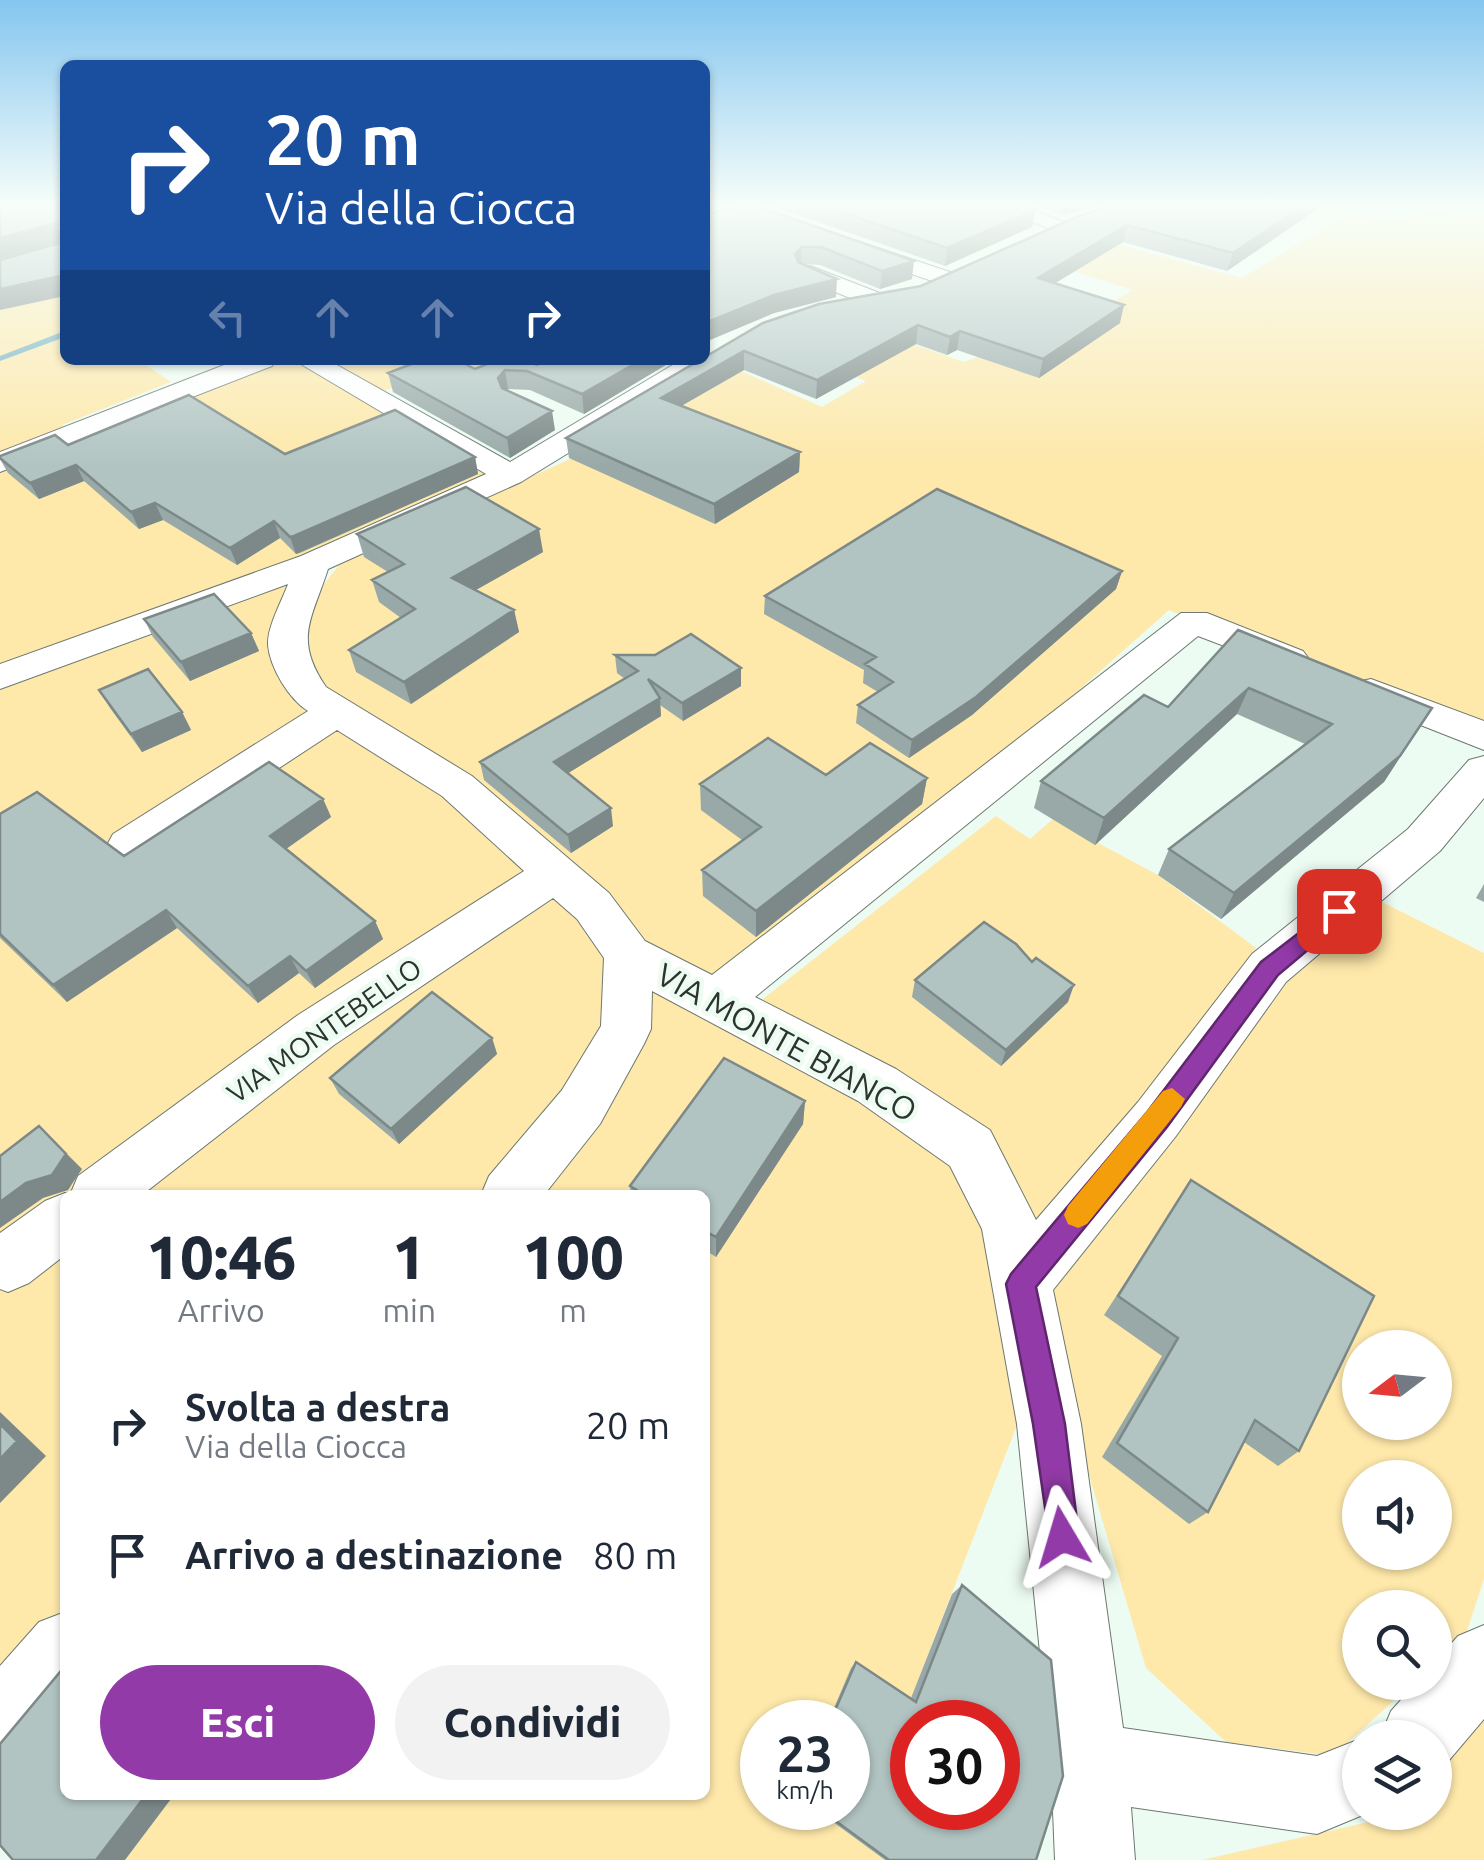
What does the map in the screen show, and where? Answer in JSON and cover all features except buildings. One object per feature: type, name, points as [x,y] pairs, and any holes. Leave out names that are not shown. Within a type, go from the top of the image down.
[{"type":"street","points":[[858,293],[881,302]]},
{"type":"street","points":[[830,310],[910,293]]},
{"type":"street","points":[[0,463],[249,365]]},
{"type":"street","points":[[317,365],[510,474]]},
{"type":"street","points":[[0,678],[313,563],[510,474],[692,365]]},
{"type":"street","points":[[552,414],[586,430]]},
{"type":"street","points":[[313,563],[286,642],[294,669],[312,696],[456,786],[593,906],[628,955],[626,1029],[581,1107],[513,1190]]},
{"type":"street","points":[[714,1002],[1194,621],[1484,736]]},
{"type":"street","points":[[130,846],[336,712]]},
{"type":"street","points":[[1021,1284],[1158,1119],[1270,968],[1424,840],[1484,770]]},
{"type":"street","name":"VIA MONTEBELLO","points":[[105,1190],[316,1030],[556,873]]},
{"type":"street","name":"VIA MONTE BIANCO","points":[[628,955],[878,1085],[970,1148],[1010,1226],[1049,1424],[1089,1762],[1095,1860]]},
{"type":"street","points":[[8,1263],[60,1224]]},
{"type":"street","points":[[0,1722],[60,1654]]},
{"type":"street","points":[[1434,1720],[1484,1662]]},
{"type":"street","points":[[1089,1762],[1317,1795],[1342,1785]]},
{"type":"shaded area","points":[[0,293],[60,293],[60,365],[146,365],[171,382],[62,425],[69,429],[0,456]]},
{"type":"shaded area","points":[[1128,293],[1484,293],[1484,733],[1169,610],[726,1004],[632,939],[475,777],[385,739],[291,662],[308,604],[340,564],[662,417],[721,362],[822,407],[866,381],[838,370],[867,315],[918,346],[964,362],[1081,320]]},
{"type":"shaded area","points":[[259,365],[310,365],[510,482],[0,670],[0,467]]},
{"type":"shaded area","points":[[329,365],[534,365],[482,386],[448,367],[381,392]]},
{"type":"shaded area","points":[[326,567],[286,633],[334,718],[554,874],[89,1190],[60,1190],[60,1200],[0,1263],[0,687]]},
{"type":"shaded area","points":[[996,816],[1030,839],[1053,819],[1158,875],[1256,948],[1024,1272],[974,1147],[744,1014]]},
{"type":"shaded area","points":[[561,882],[627,997],[495,1190],[119,1190]]},
{"type":"shaded area","points":[[1362,892],[1484,953],[1484,1579],[1466,1634],[1452,1647],[1452,1590],[1342,1590],[1342,1700],[1394,1700],[1372,1720],[1342,1720],[1342,1748],[1333,1756],[1226,1742],[1146,1668],[1066,1397],[1021,1283]]},
{"type":"shaded area","points":[[639,960],[961,1154],[997,1233],[1021,1415],[910,1700],[890,1700],[890,1710],[870,1714],[870,1700],[740,1700],[740,1830],[844,1830],[885,1860],[125,1860],[170,1800],[710,1800],[710,1190],[528,1190]]},
{"type":"shaded area","points":[[60,1238],[60,1630],[0,1691],[0,1287]]},
{"type":"shaded area","points":[[1484,1715],[1484,1860],[1202,1860],[1342,1828],[1452,1830],[1452,1746]]},
{"type":"waterway","points":[[0,359],[60,336]]},
{"type":"slow traffic","points":[[1078,1215],[1172,1099]]},
{"type":"route","points":[[1062,1537],[1049,1424],[1021,1284],[1158,1119],[1270,968],[1339,911]]}]
